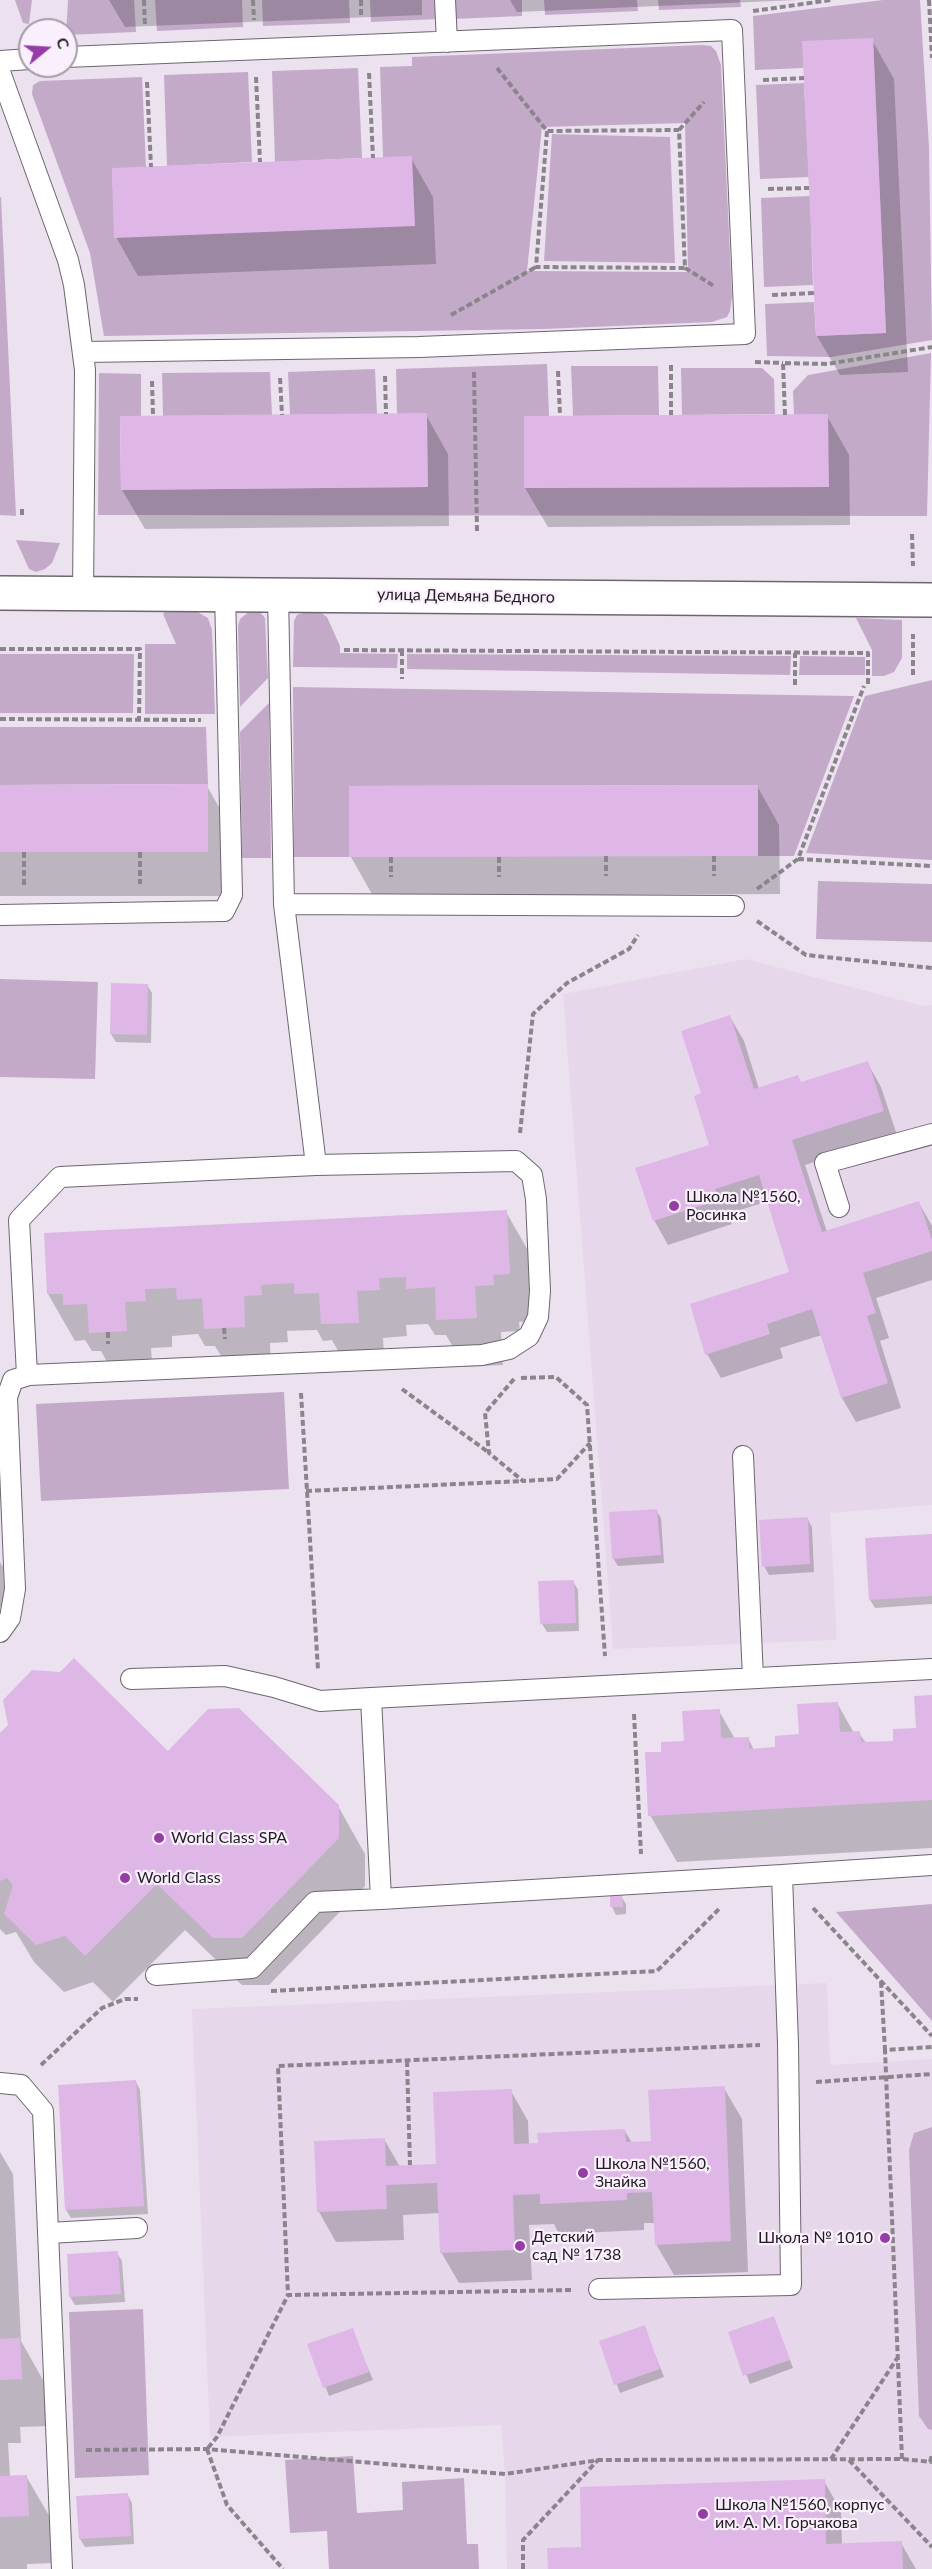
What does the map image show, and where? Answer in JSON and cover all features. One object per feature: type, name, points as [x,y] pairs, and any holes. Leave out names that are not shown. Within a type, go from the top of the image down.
[{"type":"street","name":"улица Демьяна Бедного","points":[[0,593],[932,600]]},
{"type":"lane","points":[[444,0],[447,42]]},
{"type":"lane","points":[[78,57],[732,30],[745,334],[419,347],[84,352]]},
{"type":"lane","points":[[0,61],[18,59]]},
{"type":"lane","points":[[0,72],[68,260],[84,352],[83,594]]},
{"type":"lane","points":[[0,915],[224,911],[231,895],[225,593]]},
{"type":"lane","points":[[279,594],[284,904],[316,1166]]},
{"type":"lane","points":[[284,904],[734,906]]},
{"type":"lane","points":[[839,1207],[825,1162],[932,1134]]},
{"type":"lane","points":[[0,1632],[10,1618],[15,1589],[7,1397],[13,1380],[27,1375],[482,1355],[509,1349],[529,1336],[538,1317],[540,1292],[535,1191],[532,1175],[516,1161],[316,1166],[60,1177],[19,1220],[27,1375]]},
{"type":"lane","points":[[744,1456],[753,1678]]},
{"type":"lane","points":[[131,1679],[225,1676],[274,1687],[320,1701],[932,1669]]},
{"type":"lane","points":[[371,1698],[381,1899]]},
{"type":"lane","points":[[156,1975],[252,1968],[315,1902],[932,1865]]},
{"type":"lane","points":[[599,2289],[791,2285],[788,2044],[782,1875]]},
{"type":"lane","points":[[0,2083],[21,2085],[43,2111],[62,2569]]},
{"type":"lane","points":[[49,2232],[137,2228]]},
{"type":"path","points":[[144,0],[146,36]]},
{"type":"path","points":[[253,0],[254,21]]},
{"type":"path","points":[[749,11],[831,0]]},
{"type":"path","points":[[929,0],[932,58]]},
{"type":"path","points":[[490,60],[547,131],[536,267]]},
{"type":"path","points":[[369,63],[373,158]]},
{"type":"path","points":[[256,68],[260,162]]},
{"type":"path","points":[[147,72],[151,167]]},
{"type":"path","points":[[735,81],[804,78]]},
{"type":"path","points":[[419,347],[418,333],[536,267],[685,268],[679,130],[547,131]]},
{"type":"path","points":[[739,191],[809,188]]},
{"type":"path","points":[[744,296],[814,293]]},
{"type":"path","points":[[785,415],[783,363],[827,364],[932,347]]},
{"type":"path","points":[[671,360],[671,415]]},
{"type":"path","points":[[474,362],[477,531]]},
{"type":"path","points":[[558,370],[560,415]]},
{"type":"path","points":[[385,374],[386,414]]},
{"type":"path","points":[[280,375],[282,415]]},
{"type":"path","points":[[152,377],[153,416]]},
{"type":"path","points":[[22,509],[22,516]]},
{"type":"path","points":[[912,534],[913,574]]},
{"type":"path","points":[[913,632],[913,675]]},
{"type":"path","points":[[0,649],[140,649],[140,720]]},
{"type":"path","points":[[344,650],[868,653],[866,686],[798,859],[734,906],[806,954],[932,968]]},
{"type":"path","points":[[402,650],[402,679]]},
{"type":"path","points":[[795,653],[795,685]]},
{"type":"path","points":[[0,719],[209,720]]},
{"type":"path","points":[[24,852],[25,897]]},
{"type":"path","points":[[140,852],[140,885]]},
{"type":"path","points":[[798,859],[932,866]]},
{"type":"path","points":[[516,1161],[533,1014],[567,983],[629,949],[656,906]]},
{"type":"path","points":[[489,1453],[485,1413],[515,1378],[556,1377],[587,1405],[607,1686]]},
{"type":"path","points":[[398,1385],[523,1480]]},
{"type":"path","points":[[301,1389],[320,1701]]},
{"type":"path","points":[[306,1491],[557,1479],[590,1443]]},
{"type":"path","points":[[632,1684],[642,1884]]},
{"type":"path","points":[[782,1875],[932,2036]]},
{"type":"path","points":[[260,1992],[657,1971],[752,1877]]},
{"type":"path","points":[[881,1982],[887,2077],[902,2459]]},
{"type":"path","points":[[21,2085],[66,2039],[102,2008],[125,2000],[146,1998]]},
{"type":"path","points":[[207,2449],[217,2437],[288,2295],[278,2066],[788,2044]]},
{"type":"path","points":[[885,2050],[932,2047]]},
{"type":"path","points":[[407,2061],[410,2165]]},
{"type":"path","points":[[788,2083],[932,2074]]},
{"type":"path","points":[[288,2295],[599,2289]]},
{"type":"path","points":[[831,2459],[898,2356]]},
{"type":"path","points":[[207,2449],[227,2505],[283,2569]]},
{"type":"path","points":[[57,2450],[207,2449],[505,2474],[599,2460],[902,2459],[931,2462],[932,2456]]},
{"type":"path","points":[[849,2459],[932,2547]]},
{"type":"path","points":[[523,2569],[523,2540],[599,2460]]},
{"type":"shaded area","points":[[15,0],[32,0],[30,18],[21,18]]},
{"type":"shaded area","points":[[68,0],[134,0],[136,32],[78,34],[78,18],[67,18]]},
{"type":"shaded area","points":[[155,0],[242,0],[243,27],[157,31]]},
{"type":"shaded area","points":[[262,0],[349,0],[350,23],[263,26]]},
{"type":"shaded area","points":[[370,0],[437,0],[438,19],[371,22]]},
{"type":"shaded area","points":[[453,0],[522,0],[522,16],[454,19]]},
{"type":"shaded area","points":[[544,0],[637,0],[638,11],[545,15]]},
{"type":"shaded area","points":[[658,0],[740,0],[741,7],[659,10]]},
{"type":"shaded area","points":[[883,0],[920,0],[929,147],[932,340],[831,357],[767,356],[765,304],[814,302],[816,336],[886,333],[873,39],[803,68],[755,70],[753,16]]},
{"type":"shaded area","points":[[711,46],[716,51],[721,65],[732,296],[727,317],[712,322],[543,329],[104,336],[90,253],[32,94],[33,85],[40,81],[142,77],[146,167],[112,169],[115,238],[383,157],[380,67],[412,66],[412,57]],"holes":[[[685,123],[688,272],[527,271],[542,127]]]},
{"type":"shaded area","points":[[358,68],[362,158],[275,162],[272,71]]},
{"type":"shaded area","points":[[248,72],[252,162],[167,166],[164,75]]},
{"type":"shaded area","points":[[804,83],[809,177],[760,179],[756,85]]},
{"type":"shaded area","points":[[552,134],[670,137],[675,263],[544,261]]},
{"type":"shaded area","points":[[810,196],[813,285],[764,287],[761,198]]},
{"type":"shaded area","points":[[1,197],[16,516],[0,515]]},
{"type":"shaded area","points":[[931,353],[927,516],[98,515],[99,373],[141,374],[141,416],[120,417],[121,490],[427,487],[397,414],[396,369],[547,364],[549,416],[524,416],[524,488],[828,487],[794,415],[793,391],[808,375]]},
{"type":"shaded area","points":[[571,366],[658,366],[659,415],[573,416]]},
{"type":"shaded area","points":[[681,368],[762,368],[774,379],[775,414],[682,415]]},
{"type":"shaded area","points":[[375,369],[377,414],[290,415],[288,372]]},
{"type":"shaded area","points":[[270,372],[272,415],[163,416],[162,373]]},
{"type":"shaded area","points":[[16,540],[60,543],[52,563],[36,572],[29,569]]},
{"type":"shaded area","points":[[194,610],[208,618],[212,630],[215,714],[145,714],[145,644],[176,644],[163,614],[166,611]]},
{"type":"shaded area","points":[[251,610],[260,612],[265,618],[268,678],[240,707],[238,626],[240,619]]},
{"type":"shaded area","points":[[305,612],[320,612],[327,617],[340,646],[340,653],[398,654],[397,668],[293,667],[294,621],[297,615]]},
{"type":"shaded area","points":[[856,618],[902,620],[902,658],[894,672],[884,676],[872,676],[872,650]]},
{"type":"shaded area","points":[[0,654],[134,654],[133,713],[0,713]]},
{"type":"shaded area","points":[[407,654],[791,656],[790,675],[407,669]]},
{"type":"shaded area","points":[[800,656],[865,657],[865,675],[799,675]]},
{"type":"shaded area","points":[[932,680],[932,860],[806,853],[865,696]]},
{"type":"shaded area","points":[[293,687],[854,696],[794,856],[758,856],[757,785],[349,786],[349,857],[294,857]]},
{"type":"shaded area","points":[[269,703],[271,858],[242,858],[240,732]]},
{"type":"shaded area","points":[[0,727],[206,727],[208,784],[0,785]]},
{"type":"shaded area","points":[[818,881],[932,884],[932,942],[816,939]]},
{"type":"shaded area","points":[[746,959],[923,1006],[932,1005],[932,1505],[830,1513],[837,1640],[613,1649],[563,994]]},
{"type":"shaded area","points":[[0,979],[98,982],[95,1079],[0,1077]]},
{"type":"shaded area","points":[[284,1392],[289,1489],[41,1501],[36,1404]]},
{"type":"shaded area","points":[[932,1904],[932,2021],[836,1912]]},
{"type":"shaded area","name":"Детский сад № 1738","points":[[827,1983],[830,2065],[932,2059],[932,2569],[507,2569],[505,2474],[501,2425],[210,2437],[192,2009]]},
{"type":"shaded area","points":[[932,2127],[932,2430],[928,2429],[919,2416],[909,2150],[914,2133]]},
{"type":"shaded area","points":[[143,2309],[149,2475],[75,2478],[69,2312]]},
{"type":"shaded area","points":[[353,2456],[357,2513],[403,2510],[402,2482],[464,2478],[467,2544],[478,2544],[479,2569],[329,2569],[327,2531],[290,2533],[285,2460]]},
{"type":"building","points":[[873,38],[886,333],[816,336],[802,41]]},
{"type":"building","points":[[412,156],[415,226],[114,238],[112,168]]},
{"type":"building","points":[[427,413],[428,487],[121,490],[120,416]]},
{"type":"building","points":[[828,414],[829,487],[524,488],[524,416]]},
{"type":"building","points":[[208,784],[208,852],[0,852],[0,785]]},
{"type":"building","points":[[758,785],[758,856],[349,857],[349,786]]},
{"type":"building","points":[[111,983],[148,984],[147,1035],[110,1034]]},
{"type":"building","name":"Школа №1560, Росинка","points":[[730,1015],[754,1089],[798,1075],[801,1082],[868,1061],[884,1111],[792,1140],[822,1232],[919,1201],[932,1240],[932,1251],[863,1273],[876,1313],[867,1316],[888,1383],[841,1398],[812,1309],[767,1324],[770,1334],[705,1355],[690,1304],[789,1272],[759,1175],[715,1189],[719,1200],[653,1221],[635,1168],[709,1145],[694,1096],[701,1093],[681,1031]]},
{"type":"building","points":[[507,1210],[510,1274],[493,1275],[494,1285],[475,1286],[477,1318],[436,1320],[435,1287],[406,1289],[406,1277],[379,1278],[380,1290],[357,1291],[359,1323],[321,1324],[319,1293],[294,1294],[294,1283],[261,1285],[262,1295],[244,1296],[245,1327],[204,1329],[202,1298],[177,1300],[176,1288],[145,1289],[146,1301],[125,1302],[127,1331],[89,1333],[87,1304],[63,1305],[63,1294],[47,1294],[44,1233]]},
{"type":"building","points":[[657,1509],[661,1555],[612,1559],[609,1512]]},
{"type":"building","points":[[808,1517],[810,1564],[762,1567],[759,1520]]},
{"type":"building","points":[[932,1534],[932,1596],[869,1600],[865,1538]]},
{"type":"building","points":[[574,1580],[576,1623],[540,1624],[538,1581]]},
{"type":"building","points":[[74,1658],[168,1751],[208,1709],[239,1708],[339,1805],[339,1838],[242,1938],[213,1938],[157,1884],[85,1956],[65,1936],[36,1945],[4,1914],[13,1885],[7,1878],[0,1881],[0,1733],[8,1725],[3,1700],[32,1670],[60,1672]]},
{"type":"building","points":[[932,1695],[932,1800],[648,1816],[645,1752],[661,1752],[661,1742],[684,1741],[682,1711],[720,1709],[721,1738],[749,1737],[749,1749],[775,1747],[775,1736],[799,1734],[797,1704],[838,1702],[840,1732],[860,1731],[861,1742],[893,1741],[893,1729],[916,1728],[914,1696]]},
{"type":"building","points":[[610,1895],[622,1895],[623,1907],[610,1907]]},
{"type":"building","points":[[136,2080],[144,2206],[65,2210],[58,2085]]},
{"type":"building","name":"Школа №1560, Знайка","points":[[725,2086],[731,2241],[655,2245],[652,2192],[627,2193],[627,2200],[540,2204],[540,2194],[513,2195],[515,2250],[440,2253],[437,2183],[386,2185],[387,2209],[317,2212],[314,2141],[385,2138],[386,2166],[436,2164],[433,2092],[512,2089],[514,2144],[538,2143],[537,2133],[625,2129],[626,2142],[651,2141],[648,2090]]},
{"type":"building","points":[[118,2251],[121,2294],[69,2297],[67,2254]]},
{"type":"building","points":[[774,2316],[790,2360],[743,2376],[728,2332]]},
{"type":"building","points":[[645,2325],[660,2369],[614,2385],[599,2341]]},
{"type":"building","points":[[353,2328],[369,2372],[323,2388],[307,2344]]},
{"type":"building","points":[[20,2338],[22,2379],[0,2380],[0,2339]]},
{"type":"building","points":[[27,2475],[29,2516],[0,2517],[0,2476]]},
{"type":"building","name":"Школа №1560, корпус им. А. М. Горчакова","points":[[825,2479],[826,2544],[902,2541],[903,2569],[548,2569],[547,2548],[581,2547],[580,2487]]},
{"type":"building","points":[[128,2493],[131,2536],[79,2539],[76,2496]]},
{"type":"place","name":"Школа №1560, Росинка","points":[[674,1206]]},
{"type":"place","name":"World Class SPA","points":[[159,1838]]},
{"type":"place","name":"World Class","points":[[125,1878]]},
{"type":"place","name":"Школа №1560, Знайка","points":[[583,2173]]},
{"type":"place","name":"Школа № 1010","points":[[885,2238]]},
{"type":"place","name":"Детский сад № 1738","points":[[520,2246]]},
{"type":"place","name":"Школа №1560, корпус им. А. М. Горчакова","points":[[703,2514]]}]
